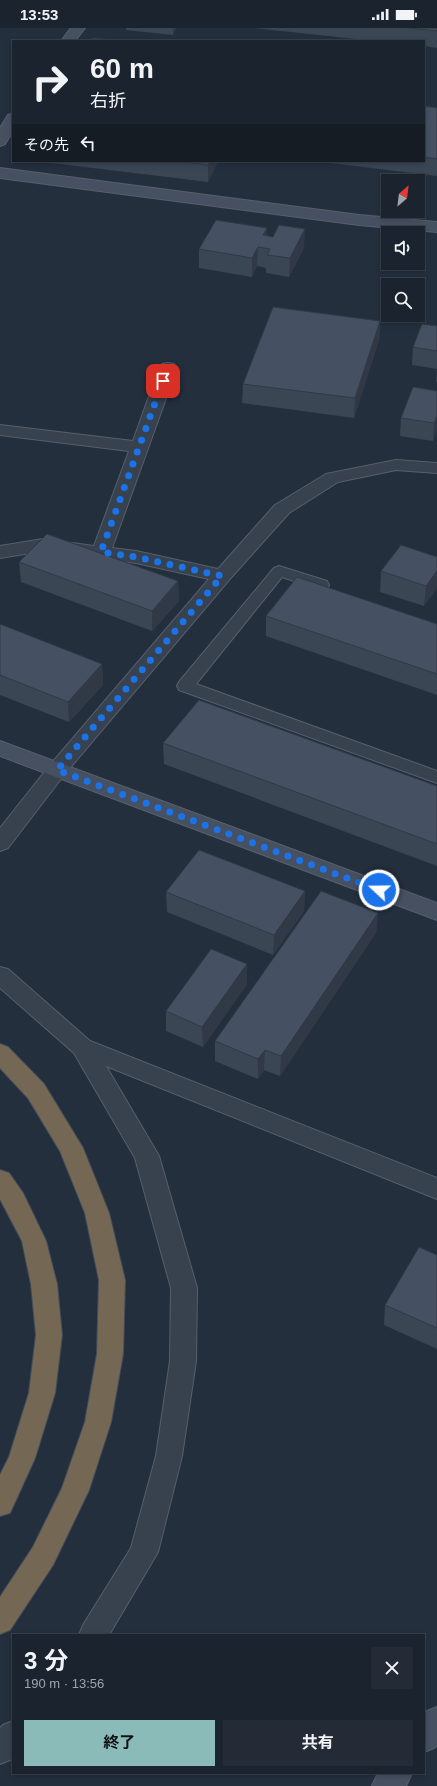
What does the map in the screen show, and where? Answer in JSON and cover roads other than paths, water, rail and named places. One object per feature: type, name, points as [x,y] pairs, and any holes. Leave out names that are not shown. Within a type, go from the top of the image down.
[{"type":"highway","points":[[0,1053],[36,1091],[70,1148],[97,1213],[112,1280],[110,1354],[98,1422],[75,1490],[43,1556],[0,1621]]},
{"type":"highway","points":[[0,1180],[14,1200],[34,1241],[44,1284],[49,1335],[42,1393],[22,1458],[0,1504]]},
{"type":"street","points":[[69,40],[78,28]]},
{"type":"street","points":[[0,141],[12,120]]},
{"type":"street","points":[[0,173],[360,220],[437,227]]},
{"type":"street","points":[[101,552],[168,368]]},
{"type":"street","points":[[0,430],[139,447]]},
{"type":"street","points":[[0,843],[57,770],[222,576],[282,510],[332,478],[396,465],[437,468]]},
{"type":"street","points":[[0,552],[43,545],[136,557],[222,576]]},
{"type":"street","points":[[0,748],[437,912]]},
{"type":"street","points":[[0,975],[82,1047],[147,1156],[184,1288],[183,1361],[167,1463],[144,1552],[94,1634]]},
{"type":"street","points":[[82,1047],[437,1189]]},
{"type":"street","points":[[425,1737],[437,1721]]},
{"type":"street","points":[[0,1750],[12,1736]]},
{"type":"street","points":[[387,1786],[396,1774]]},
{"type":"lane","points":[[339,591],[279,571],[185,686],[437,777]]}]
